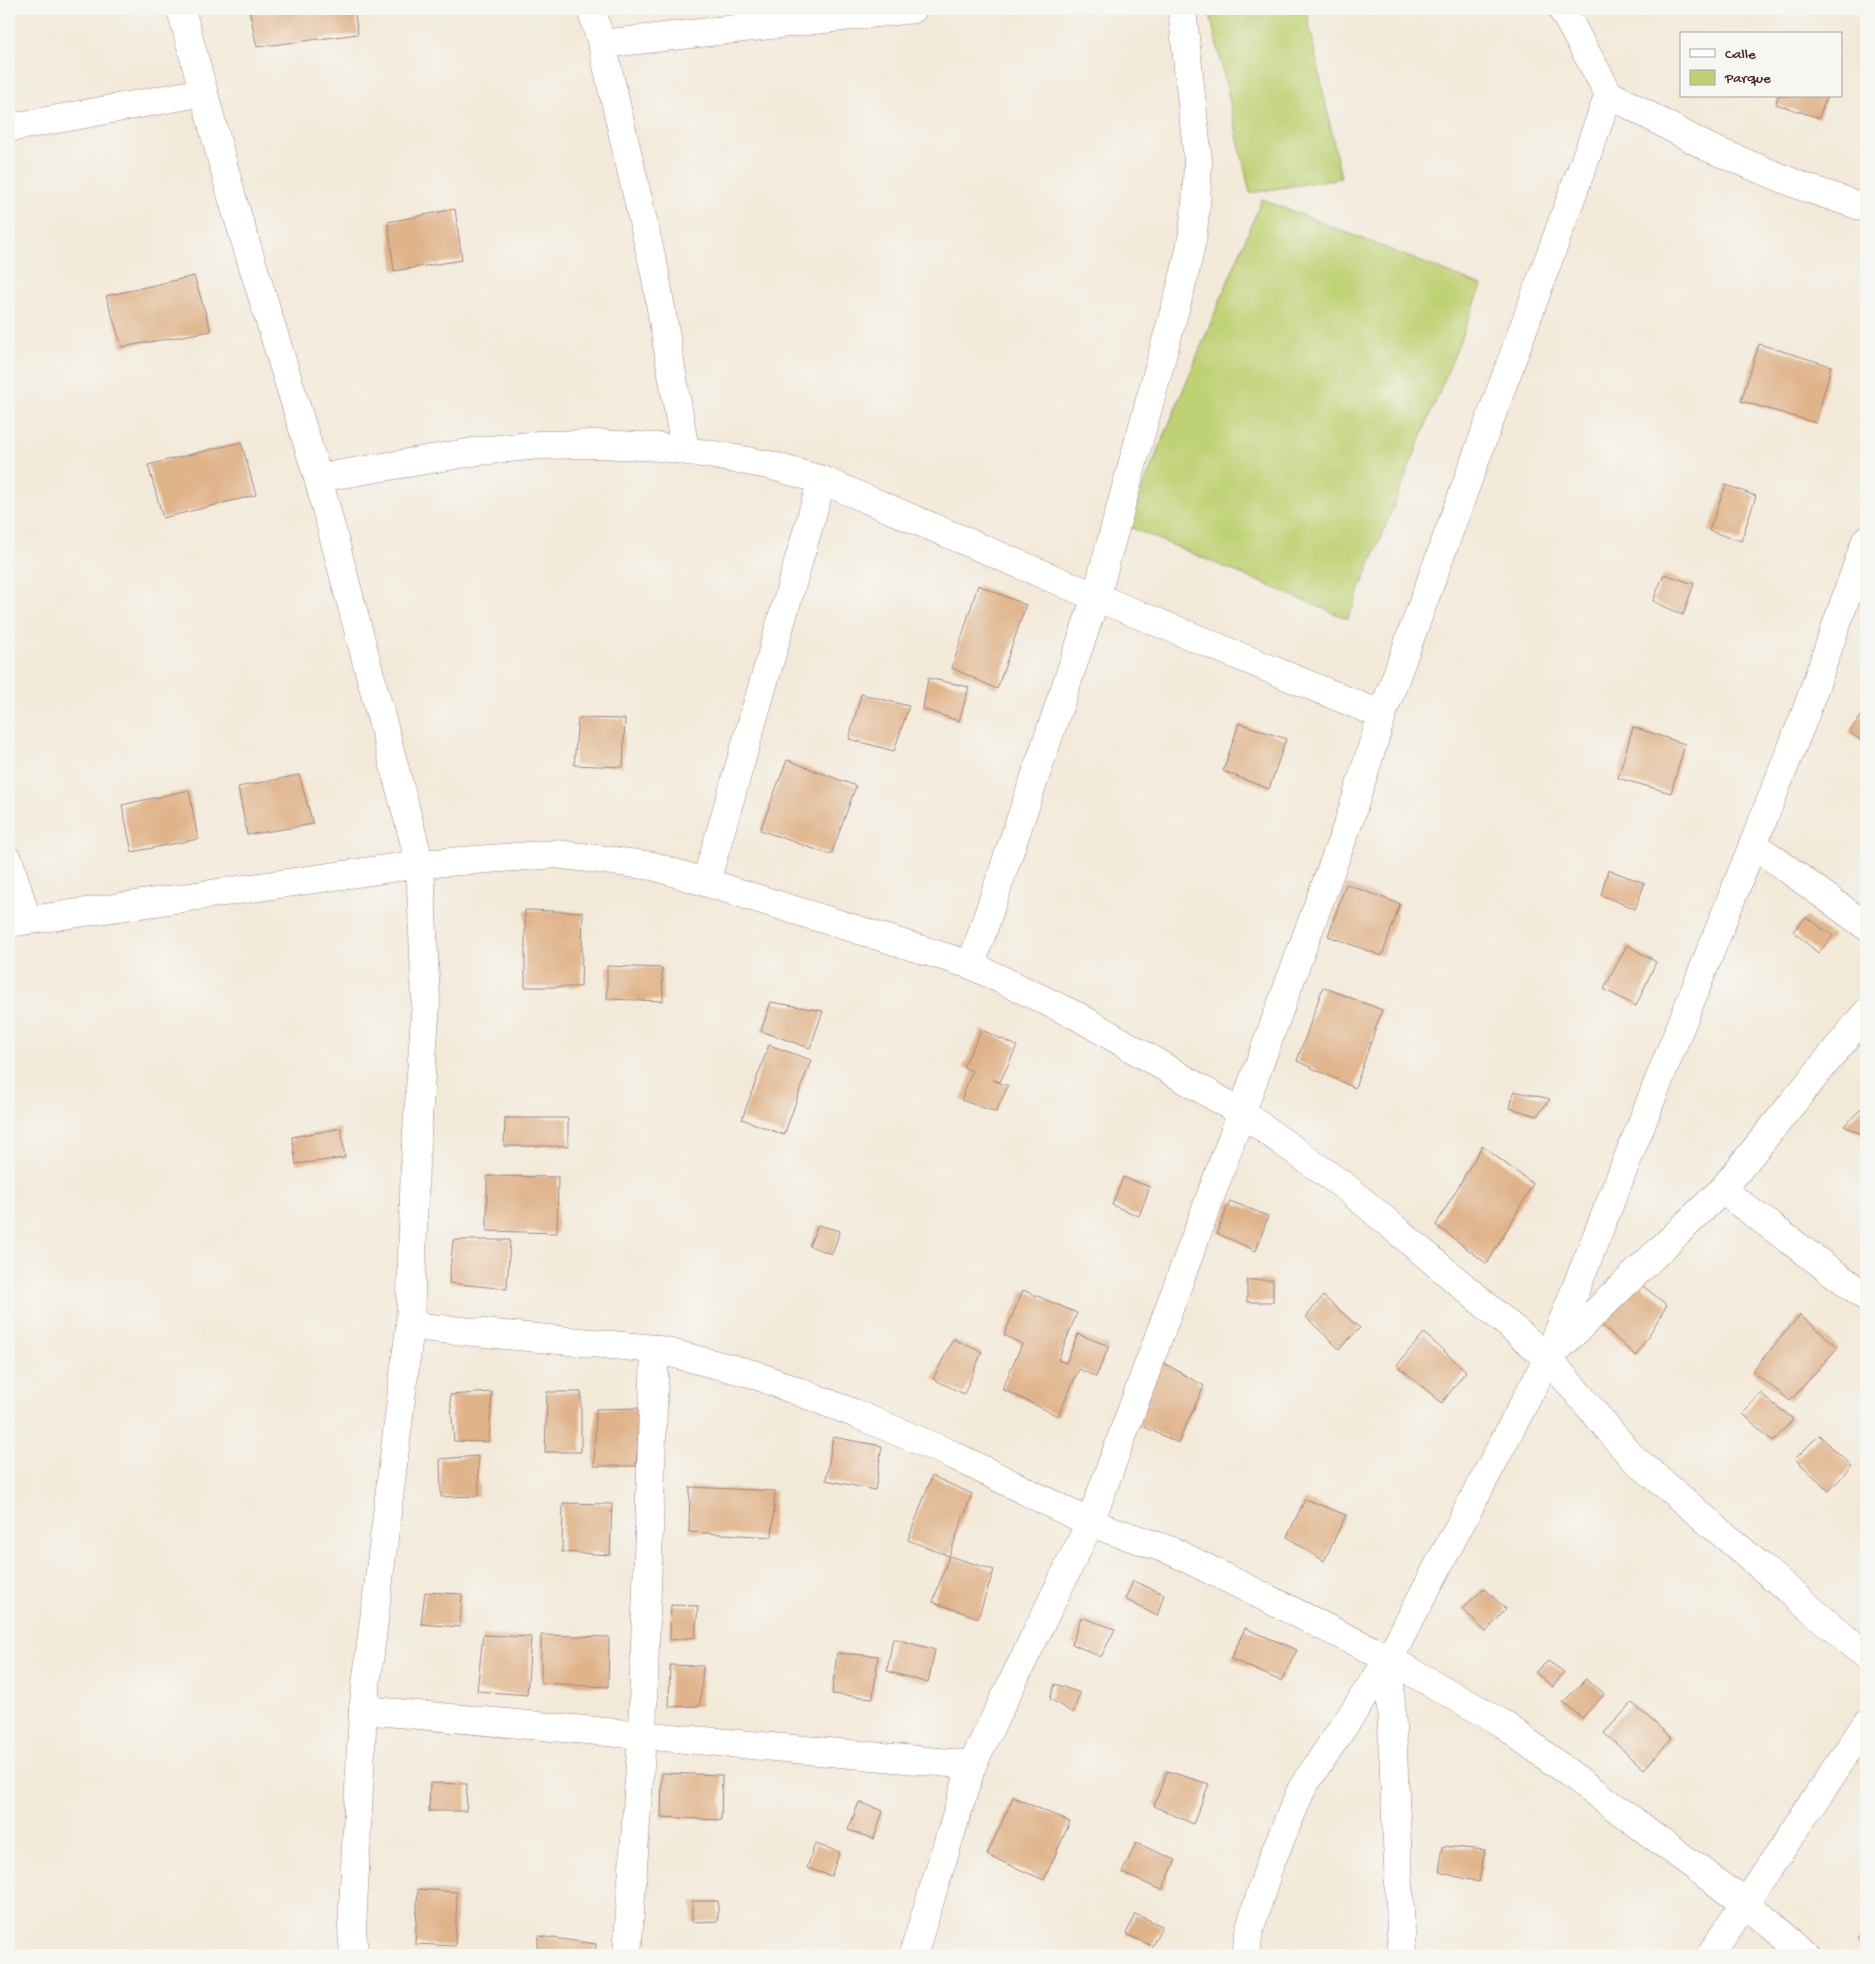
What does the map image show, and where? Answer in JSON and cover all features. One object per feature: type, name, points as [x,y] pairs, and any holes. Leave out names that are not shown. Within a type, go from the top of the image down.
[{"type":"street","points":[[181,9],[233,201],[318,478],[420,864],[426,1002],[415,1162],[410,1326],[364,1710],[352,1928],[354,1955]]},
{"type":"street","points":[[590,9],[602,44],[655,273],[686,450]]},
{"type":"street","points":[[602,44],[913,9]]},
{"type":"street","points":[[971,965],[1096,597],[1184,276],[1192,240],[1198,161],[1182,9]]},
{"type":"street","points":[[1562,9],[1609,94],[1707,147],[1801,186],[1866,208]]},
{"type":"street","points":[[9,128],[204,92]]},
{"type":"street","points":[[913,1955],[972,1765],[1090,1523],[1349,821],[1382,715],[1609,94]]},
{"type":"street","points":[[318,478],[479,451],[539,445],[600,444],[686,450],[769,465],[822,480],[1096,597],[1382,715]]},
{"type":"street","points":[[706,882],[822,480]]},
{"type":"street","points":[[1246,1955],[1249,1931],[1270,1864],[1302,1788],[1389,1659],[1548,1358],[1860,577],[1866,540]]},
{"type":"street","points":[[1753,844],[1866,926]]},
{"type":"street","points":[[9,861],[18,921],[420,864],[556,854],[653,866],[971,965],[1079,1016],[1242,1113],[1348,1189],[1548,1358],[1631,1456],[1866,1656]]},
{"type":"street","points":[[1548,1358],[1722,1190],[1866,1012]]},
{"type":"street","points":[[1722,1190],[1866,1297]]},
{"type":"street","points":[[410,1326],[655,1349],[753,1374],[854,1413],[952,1455],[1090,1523],[1172,1551],[1389,1659],[1500,1722],[1744,1903],[1807,1955]]},
{"type":"street","points":[[627,1955],[642,1736],[655,1349]]},
{"type":"street","points":[[1389,1659],[1402,1955]]},
{"type":"street","points":[[364,1710],[972,1765]]},
{"type":"street","points":[[1710,1955],[1866,1724]]},
{"type":"green space","points":[[1209,9],[1306,9],[1341,178],[1250,193]]},
{"type":"green space","points":[[1262,199],[1482,286],[1348,619],[1127,526]]},
{"type":"building","points":[[249,9],[354,9],[358,34],[257,47]]},
{"type":"building","points":[[1778,98],[1826,98],[1819,118],[1776,104]]},
{"type":"building","points":[[455,209],[462,260],[394,271],[388,222]]},
{"type":"building","points":[[194,276],[211,331],[122,347],[106,296]]},
{"type":"building","points":[[1759,344],[1831,366],[1816,423],[1741,401]]},
{"type":"building","points":[[241,442],[256,495],[163,518],[148,465]]},
{"type":"building","points":[[1726,485],[1756,496],[1741,541],[1709,531]]},
{"type":"building","points":[[1664,574],[1694,584],[1683,615],[1653,601]]},
{"type":"building","points":[[978,585],[1026,605],[997,689],[952,668]]},
{"type":"building","points":[[928,678],[969,687],[959,721],[923,709]]},
{"type":"building","points":[[861,694],[909,706],[894,751],[849,739]]},
{"type":"building","points":[[1866,709],[1866,744],[1849,732]]},
{"type":"building","points":[[578,718],[625,719],[623,767],[574,765]]},
{"type":"building","points":[[1239,723],[1286,739],[1269,789],[1223,771]]},
{"type":"building","points":[[1633,727],[1685,744],[1671,793],[1618,778]]},
{"type":"building","points":[[787,760],[856,786],[831,855],[760,830]]},
{"type":"building","points":[[299,775],[313,824],[247,835],[238,787]]},
{"type":"building","points":[[189,790],[198,839],[132,852],[122,805]]},
{"type":"building","points":[[1608,870],[1645,883],[1635,909],[1601,895]]},
{"type":"building","points":[[1346,884],[1400,904],[1382,956],[1328,936]]},
{"type":"building","points":[[525,910],[583,912],[581,987],[525,987]]},
{"type":"building","points":[[1806,917],[1833,936],[1818,953],[1793,931]]},
{"type":"building","points":[[1627,945],[1656,962],[1636,1006],[1604,989]]},
{"type":"building","points":[[607,966],[662,968],[663,1001],[607,999]]},
{"type":"building","points":[[1323,987],[1382,1010],[1355,1088],[1297,1061]]},
{"type":"building","points":[[771,1002],[823,1011],[810,1048],[761,1031]]},
{"type":"building","points":[[982,1030],[1017,1046],[1000,1082],[993,1080],[1008,1086],[996,1112],[961,1100],[972,1071],[963,1067]]},
{"type":"building","points":[[769,1045],[811,1060],[784,1135],[742,1119]]},
{"type":"building","points":[[1514,1091],[1550,1099],[1537,1116],[1510,1108]]},
{"type":"building","points":[[1866,1104],[1866,1136],[1844,1126]]},
{"type":"building","points":[[505,1118],[568,1118],[568,1146],[504,1146]]},
{"type":"building","points":[[341,1128],[345,1158],[296,1164],[292,1137]]},
{"type":"building","points":[[1482,1146],[1533,1184],[1487,1264],[1436,1225]]},
{"type":"building","points":[[487,1176],[558,1177],[557,1233],[487,1231]]},
{"type":"building","points":[[1123,1177],[1150,1187],[1139,1216],[1112,1205]]},
{"type":"building","points":[[1230,1201],[1268,1216],[1256,1251],[1217,1233]]},
{"type":"building","points":[[818,1225],[840,1231],[832,1254],[809,1246]]},
{"type":"building","points":[[453,1240],[510,1240],[507,1289],[449,1283]]},
{"type":"building","points":[[1247,1280],[1273,1280],[1273,1302],[1247,1302]]},
{"type":"building","points":[[1635,1280],[1667,1305],[1636,1356],[1600,1324]]},
{"type":"building","points":[[1023,1290],[1077,1313],[1058,1360],[1066,1363],[1078,1334],[1109,1346],[1096,1377],[1079,1369],[1058,1416],[1002,1389],[1022,1344],[1004,1335]]},
{"type":"building","points":[[1323,1296],[1360,1328],[1339,1349],[1306,1317]]},
{"type":"building","points":[[1800,1315],[1838,1347],[1790,1401],[1752,1371]]},
{"type":"building","points":[[1424,1333],[1466,1371],[1442,1403],[1397,1365]]},
{"type":"building","points":[[953,1339],[982,1352],[964,1394],[933,1379]]},
{"type":"building","points":[[1162,1362],[1204,1386],[1178,1443],[1134,1422]]},
{"type":"building","points":[[492,1392],[489,1442],[454,1441],[450,1395]]},
{"type":"building","points":[[547,1392],[581,1392],[581,1452],[545,1452]]},
{"type":"building","points":[[1760,1393],[1793,1419],[1773,1442],[1743,1414]]},
{"type":"building","points":[[640,1408],[636,1466],[594,1466],[596,1409]]},
{"type":"building","points":[[1819,1435],[1852,1466],[1829,1491],[1795,1459]]},
{"type":"building","points":[[833,1437],[882,1446],[875,1490],[826,1480]]},
{"type":"building","points":[[478,1456],[479,1496],[441,1497],[440,1459]]},
{"type":"building","points":[[932,1476],[972,1494],[949,1556],[908,1540]]},
{"type":"building","points":[[690,1487],[775,1491],[772,1537],[689,1532]]},
{"type":"building","points":[[1305,1499],[1346,1515],[1324,1561],[1287,1537]]},
{"type":"building","points":[[563,1503],[612,1504],[610,1555],[562,1552]]},
{"type":"building","points":[[949,1556],[994,1570],[978,1618],[933,1602]]},
{"type":"building","points":[[1133,1581],[1164,1594],[1157,1616],[1125,1599]]},
{"type":"building","points":[[1484,1588],[1506,1609],[1486,1632],[1462,1609]]},
{"type":"building","points":[[425,1592],[462,1594],[460,1627],[421,1624]]},
{"type":"building","points":[[671,1605],[698,1606],[695,1637],[670,1640]]},
{"type":"building","points":[[1081,1617],[1115,1629],[1101,1657],[1072,1644]]},
{"type":"building","points":[[1245,1628],[1297,1650],[1281,1681],[1231,1659]]},
{"type":"building","points":[[483,1635],[531,1637],[527,1695],[477,1691]]},
{"type":"building","points":[[541,1635],[609,1637],[608,1687],[541,1683]]},
{"type":"building","points":[[893,1638],[935,1650],[928,1683],[887,1671]]},
{"type":"building","points":[[837,1653],[878,1656],[873,1698],[832,1694]]},
{"type":"building","points":[[1548,1661],[1564,1672],[1553,1687],[1535,1672]]},
{"type":"building","points":[[670,1665],[703,1666],[700,1706],[669,1707]]},
{"type":"building","points":[[1586,1679],[1605,1694],[1582,1718],[1563,1702]]},
{"type":"building","points":[[1055,1684],[1080,1693],[1073,1713],[1050,1699]]},
{"type":"building","points":[[1632,1703],[1672,1738],[1644,1769],[1604,1733]]},
{"type":"building","points":[[1167,1771],[1209,1784],[1193,1824],[1154,1806]]},
{"type":"building","points":[[662,1773],[722,1775],[721,1820],[661,1817]]},
{"type":"building","points":[[430,1783],[467,1784],[466,1811],[429,1811]]},
{"type":"building","points":[[1013,1797],[1070,1822],[1044,1880],[987,1855]]},
{"type":"building","points":[[859,1802],[883,1811],[874,1839],[848,1830]]},
{"type":"building","points":[[1136,1843],[1176,1860],[1162,1890],[1122,1873]]},
{"type":"building","points":[[815,1844],[840,1852],[831,1876],[807,1868]]},
{"type":"building","points":[[1443,1846],[1485,1850],[1479,1882],[1439,1872]]},
{"type":"building","points":[[418,1889],[457,1892],[455,1946],[415,1944]]},
{"type":"building","points":[[692,1901],[718,1901],[718,1921],[692,1922]]},
{"type":"building","points":[[1135,1914],[1162,1926],[1152,1946],[1126,1934]]},
{"type":"building","points":[[1866,1932],[1866,1948],[1858,1939]]},
{"type":"building","points":[[539,1936],[596,1944],[595,1955],[536,1955]]}]
